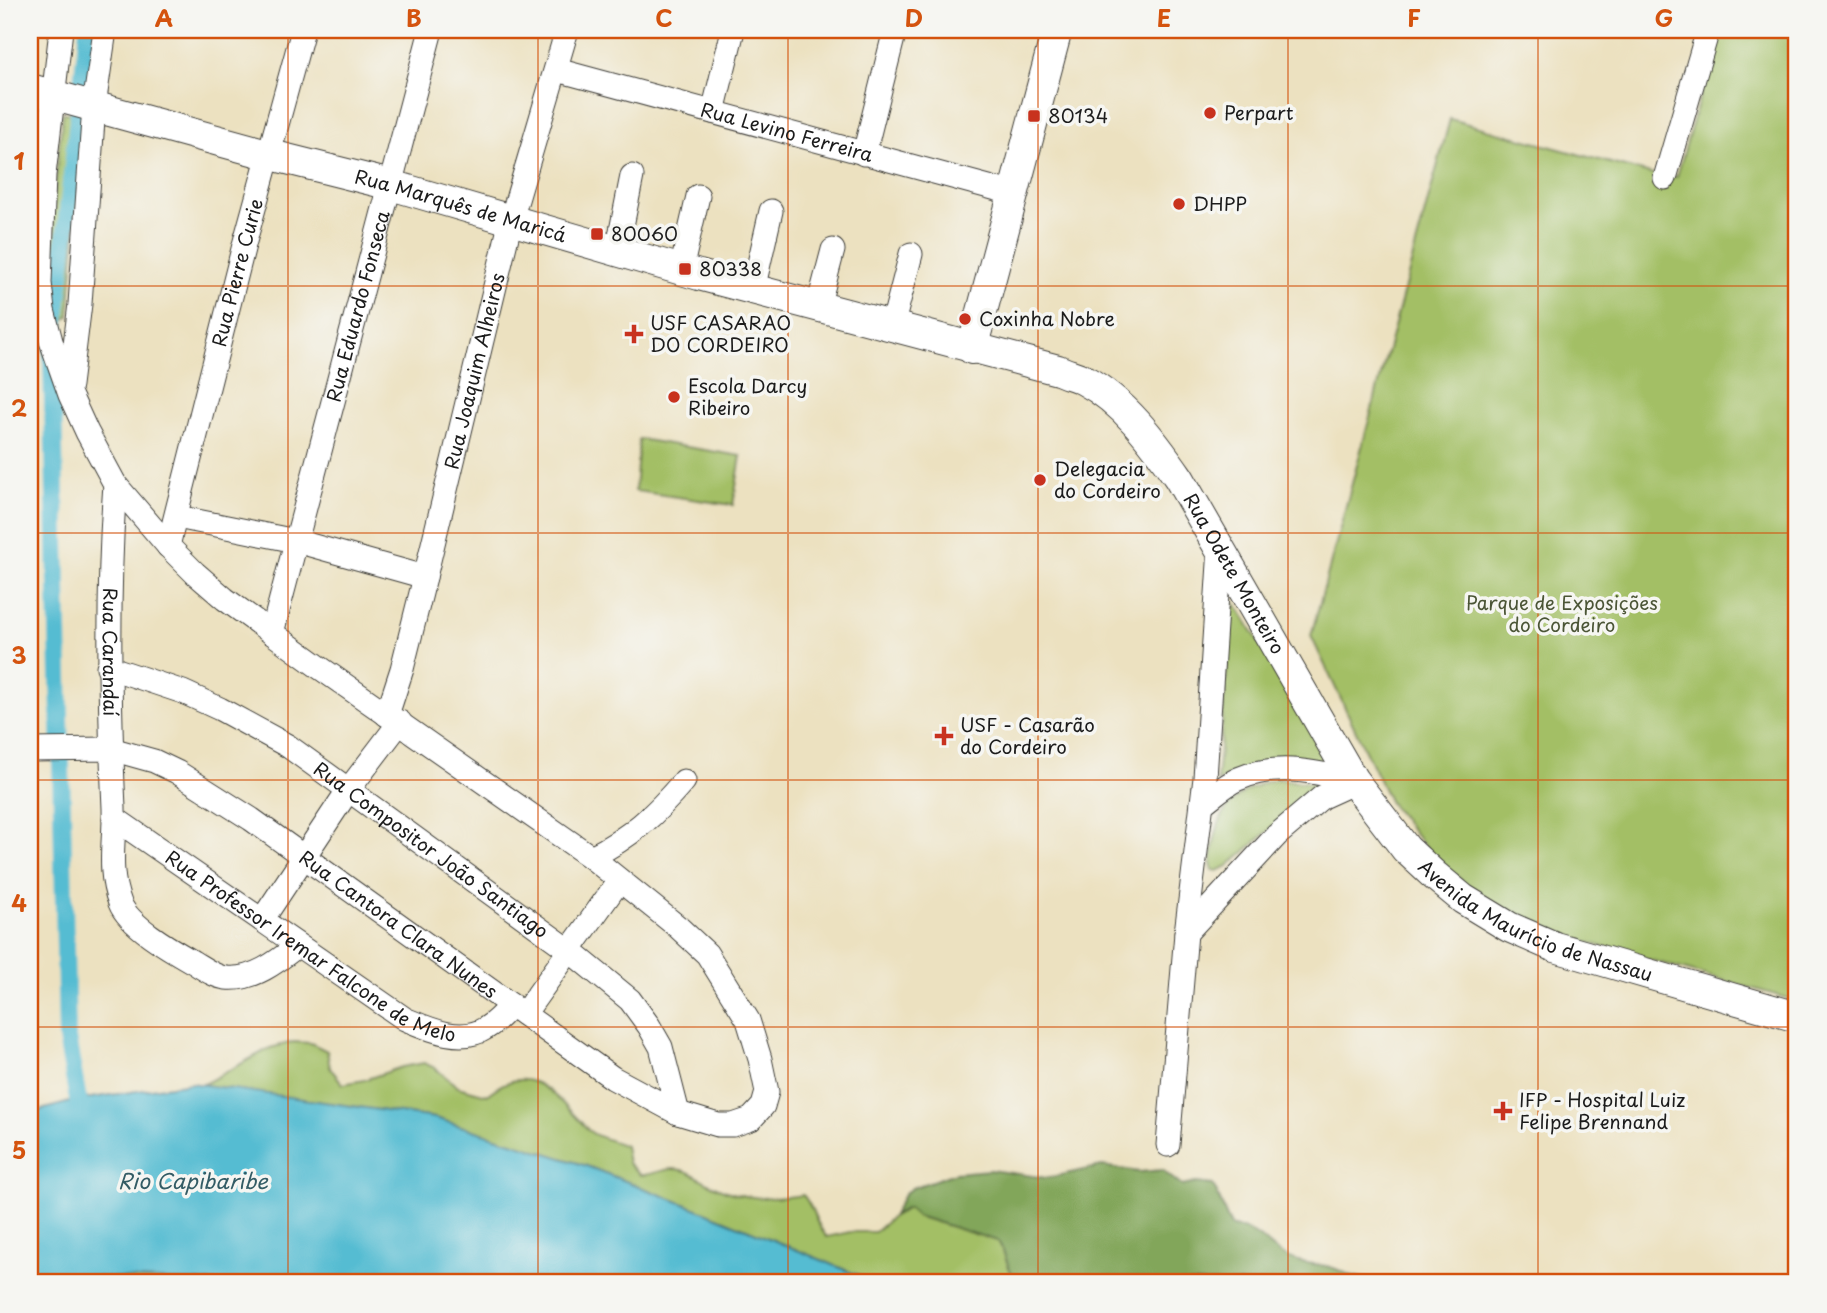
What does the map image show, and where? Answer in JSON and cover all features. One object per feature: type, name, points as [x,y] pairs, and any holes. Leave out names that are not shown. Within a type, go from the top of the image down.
[{"type":"main road","points":[[972,349],[1057,30]]},
{"type":"main road","name":"Rua Marquês de Maricá","points":[[47,94],[391,185],[681,270],[972,349]]},
{"type":"main road","name":"Rua Odete Monteiro","points":[[972,349],[1058,370],[1084,380],[1130,416],[1156,445],[1179,478],[1332,743]]},
{"type":"main road","name":"Avenida Maurício de Nassau","points":[[1332,743],[1354,781],[1406,849],[1463,899],[1509,928],[1555,947],[1797,1017]]},
{"type":"street","name":"Rua Cantora Clara Nunes","points":[[37,750],[111,749],[154,761],[177,772],[251,819],[613,1078],[678,1113],[718,1125],[733,1125],[751,1119],[763,1106],[767,1092],[748,1020],[707,954],[678,927],[591,857],[272,633],[205,582],[168,546],[114,484],[71,399],[61,359],[43,310],[40,283],[47,94],[61,30]]},
{"type":"street","points":[[61,359],[80,304],[93,105],[105,30]]},
{"type":"street","name":"Rua Pierre Curie","points":[[168,546],[267,154],[303,30]]},
{"type":"street","name":"Rua Eduardo Fonseca","points":[[272,633],[431,30]]},
{"type":"street","name":"Rua Joaquim Alheiros","points":[[262,920],[394,718],[402,669],[511,220],[568,30]]},
{"type":"street","points":[[713,112],[733,30]]},
{"type":"street","points":[[864,153],[895,30]]},
{"type":"street","points":[[1665,178],[1704,31]]},
{"type":"street","name":"Rua Levino Ferreira","points":[[557,70],[1015,194]]},
{"type":"street","points":[[617,251],[632,176]]},
{"type":"street","points":[[681,270],[698,196]]},
{"type":"street","points":[[753,290],[771,211]]},
{"type":"street","points":[[818,307],[833,250]]},
{"type":"street","points":[[892,327],[911,254]]},
{"type":"street","name":"Rua Carandaí","points":[[114,484],[109,571],[108,667],[114,818],[111,856],[121,905],[139,926],[165,945],[215,975],[225,978],[240,977],[272,966],[297,946]]},
{"type":"street","points":[[177,517],[296,541],[425,577]]},
{"type":"street","points":[[1168,1144],[1186,933],[1202,804],[1220,548]]},
{"type":"street","name":"Rua Compositor João Santiago","points":[[108,667],[150,680],[220,709],[288,746],[569,950],[630,1000],[649,1026],[660,1047],[678,1113]]},
{"type":"street","points":[[1202,804],[1237,779],[1270,770],[1301,769],[1354,781]]},
{"type":"street","points":[[591,857],[622,841],[653,815],[684,781]]},
{"type":"street","points":[[1186,933],[1277,835],[1322,797],[1354,781]]},
{"type":"street","name":"Rua Professor Iremar Falcone de Melo","points":[[114,818],[404,1019],[450,1035],[485,1030],[518,1009],[569,950],[619,881]]},
{"type":"green space","name":"Parque de Exposições do Cordeiro","points":[[1719,30],[1797,30],[1797,1001],[1547,931],[1475,893],[1427,849],[1390,803],[1311,636],[1450,119],[1665,178],[1677,176]]},
{"type":"green space","points":[[63,113],[85,113],[69,316],[60,324],[54,309],[51,255]]},
{"type":"green space","points":[[639,439],[741,456],[733,505],[635,491]]},
{"type":"green space","points":[[1236,604],[1335,767],[1302,759],[1281,758],[1253,765],[1217,782],[1232,611]]},
{"type":"green space","points":[[1277,779],[1316,784],[1319,787],[1228,866],[1218,871],[1213,870],[1211,865],[1216,833],[1227,809],[1246,791]]},
{"type":"green space","points":[[293,1042],[311,1043],[327,1051],[330,1068],[343,1084],[424,1063],[435,1068],[458,1087],[487,1095],[514,1080],[537,1083],[558,1098],[592,1133],[625,1146],[628,1163],[640,1175],[678,1169],[734,1194],[768,1198],[803,1195],[827,1237],[850,1232],[875,1232],[893,1216],[908,1208],[917,1216],[998,1241],[1019,1283],[877,1283],[584,1165],[435,1118],[202,1085],[270,1048]]},
{"type":"green space","points":[[1102,1166],[1139,1172],[1162,1170],[1182,1186],[1196,1183],[1213,1185],[1232,1227],[1260,1237],[1288,1258],[1333,1268],[1362,1279],[1405,1283],[1019,1283],[998,1241],[917,1216],[908,1208],[893,1215],[905,1193],[912,1188],[955,1173],[990,1170],[1047,1178]]},
{"type":"green space","points":[[72,1276],[228,1283],[30,1283],[30,1279]]},
{"type":"water","name":"Rio Capibaribe","points":[[191,1083],[435,1118],[584,1165],[877,1283],[228,1283],[72,1276],[30,1279],[30,1113],[77,1100]]},
{"type":"waterway","points":[[82,1122],[67,1038],[52,356],[88,30]]},
{"type":"place","name":"Perpart","points":[[1210,113]]},
{"type":"place","name":"80134","points":[[1034,116]]},
{"type":"place","name":"DHPP","points":[[1179,204]]},
{"type":"place","name":"80060","points":[[597,234]]},
{"type":"place","name":"80338","points":[[685,269]]},
{"type":"place","name":"Coxinha Nobre","points":[[965,319]]},
{"type":"place","name":"USF CASARAO DO CORDEIRO","points":[[634,334]]},
{"type":"place","name":"Escola Darcy Ribeiro","points":[[674,397]]},
{"type":"place","name":"Delegacia do Cordeiro","points":[[1040,480]]},
{"type":"place","name":"USF - Casarão do Cordeiro","points":[[944,736]]},
{"type":"place","name":"IFP - Hospital Luiz Felipe Brennand","points":[[1503,1111]]}]
